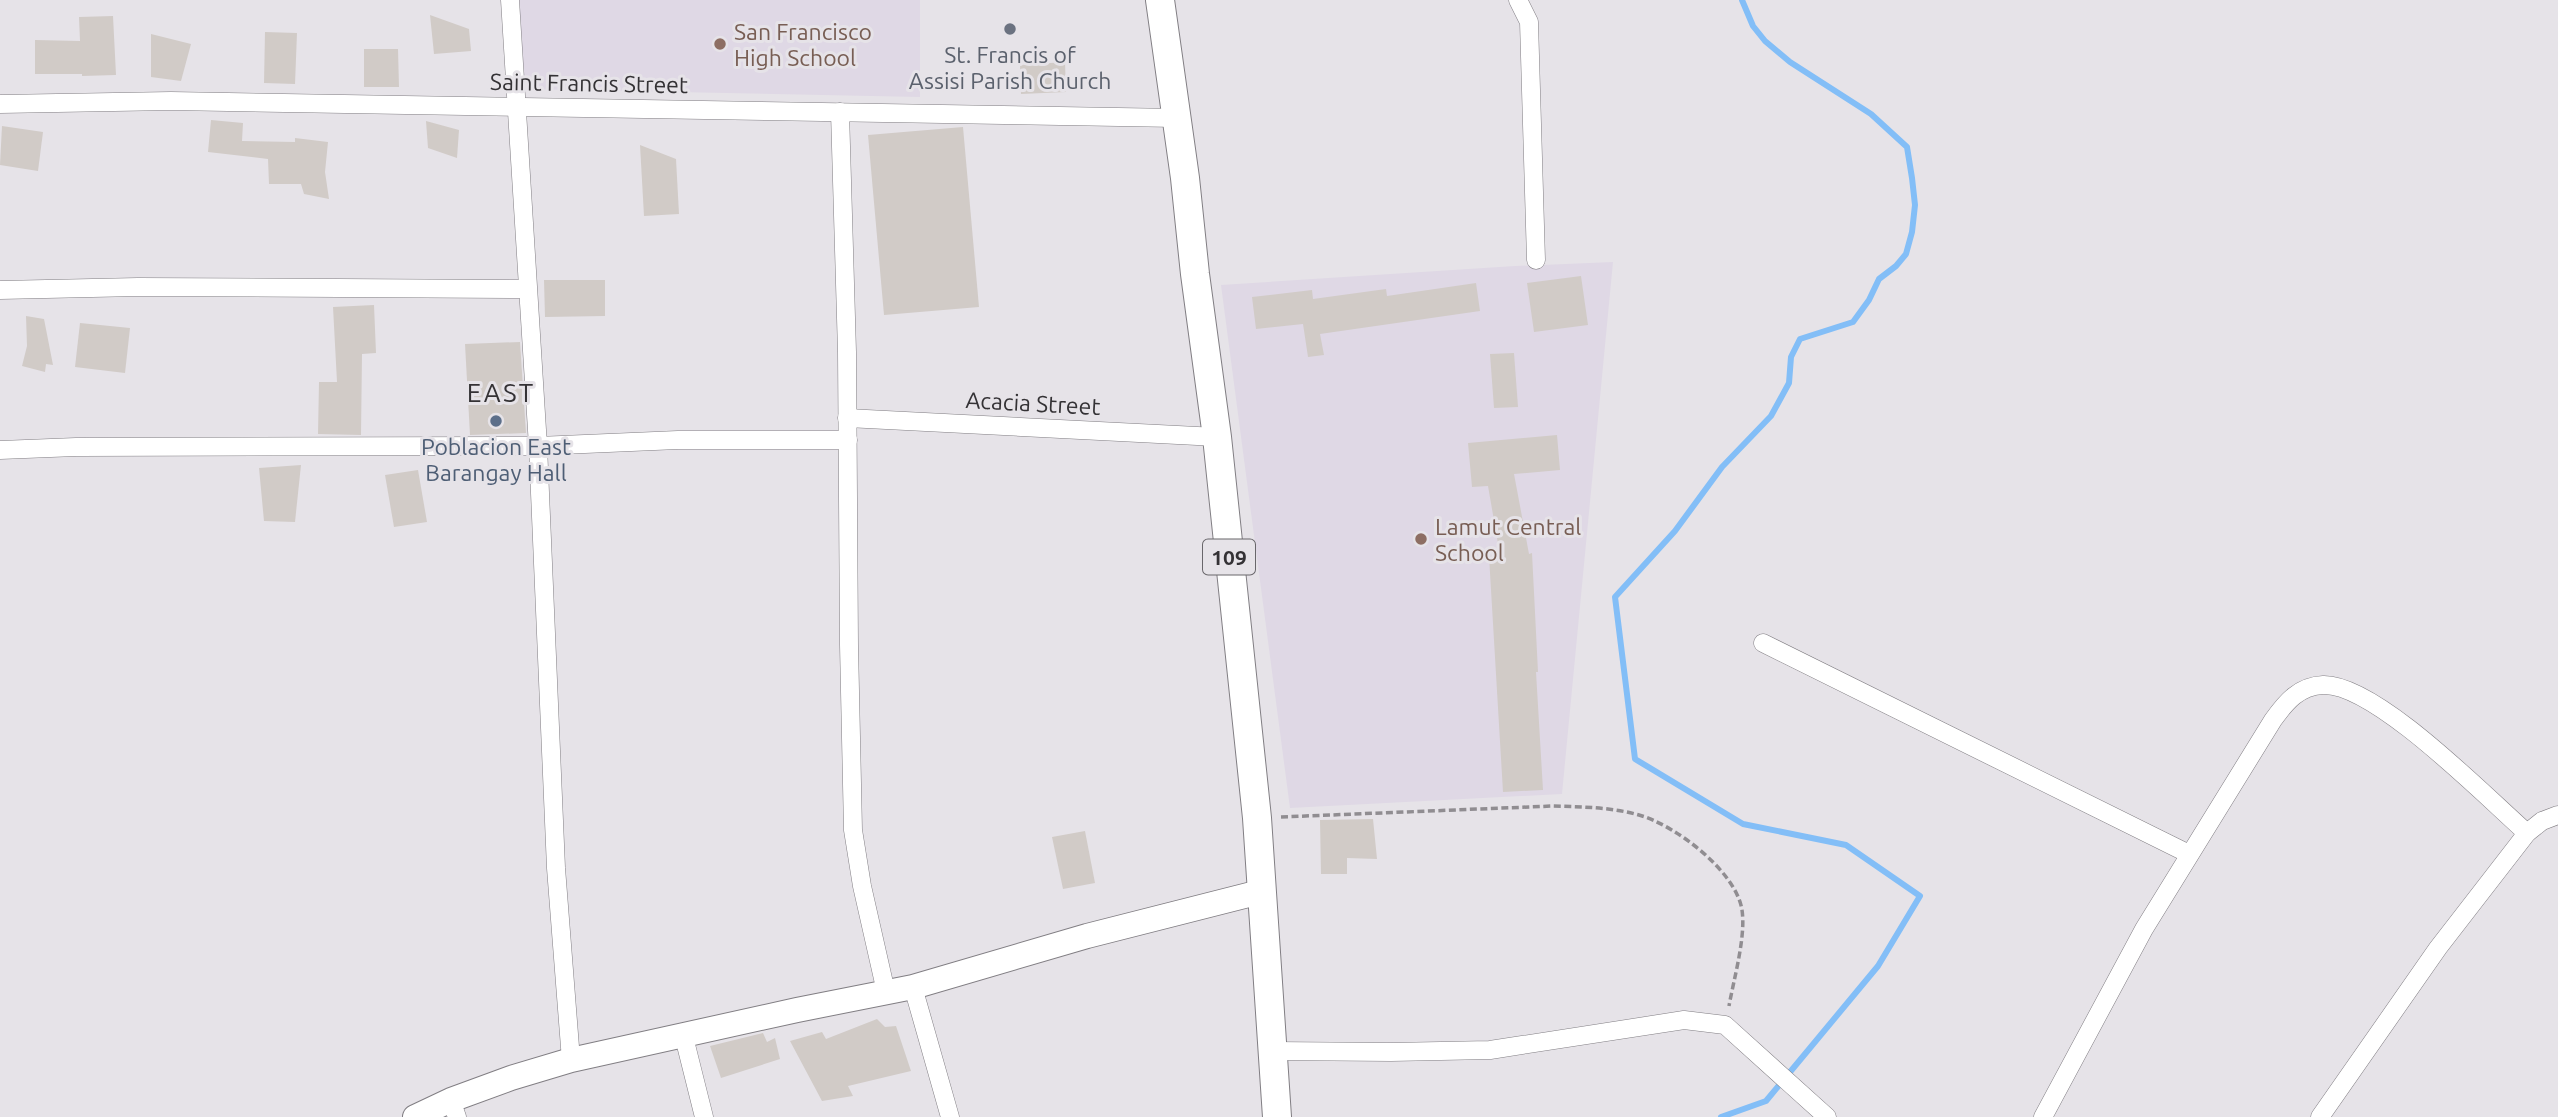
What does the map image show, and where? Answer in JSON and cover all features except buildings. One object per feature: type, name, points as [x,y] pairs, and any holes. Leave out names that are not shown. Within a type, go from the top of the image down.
[{"type":"main road","name":"109","points":[[1160,0],[1217,437],[1257,818],[1277,1117]]},
{"type":"street","points":[[510,0],[538,446],[556,868],[571,1060]]},
{"type":"street","points":[[1518,0],[1529,22],[1536,260]]},
{"type":"street","name":"Saint Francis Street","points":[[0,104],[171,101],[1177,118]]},
{"type":"street","points":[[840,112],[848,352],[850,778],[853,830],[862,886],[886,992]]},
{"type":"street","points":[[0,290],[138,287],[527,289]]},
{"type":"street","name":"Acacia Street","points":[[847,418],[1217,437]]},
{"type":"street","points":[[0,450],[76,447],[538,446],[678,440],[848,440]]},
{"type":"street","points":[[1763,643],[2189,854]]},
{"type":"street","points":[[2043,1117],[2144,929],[2281,709],[2293,695],[2323,685],[2342,687],[2382,707],[2527,833]]},
{"type":"street","points":[[2320,1117],[2438,948],[2527,833],[2542,821],[2558,815]]},
{"type":"street","points":[[415,1117],[454,1108],[512,1078],[571,1060],[797,1010],[913,988],[1087,936],[1260,892]]},
{"type":"street","points":[[913,988],[950,1117]]},
{"type":"street","points":[[1273,1051],[1490,1050],[1684,1020],[1725,1025],[1828,1117]]},
{"type":"street","points":[[684,1037],[704,1117]]},
{"type":"path","points":[[1257,818],[1553,806],[1598,808],[1640,815],[1669,829],[1711,860],[1728,879],[1738,896],[1742,911],[1741,936],[1725,1025]]},
{"type":"shaded area","name":"San Francisco High School","points":[[518,0],[920,0],[920,97],[524,89]]},
{"type":"shaded area","name":"Lamut Central School","points":[[1613,262],[1562,794],[1290,808],[1221,285]]},
{"type":"waterway","points":[[1721,1117],[1766,1101],[1878,966],[1920,896],[1846,845],[1743,824],[1635,759],[1615,597],[1675,531],[1722,467],[1771,416],[1789,383],[1791,357],[1800,339],[1853,322],[1869,300],[1879,279],[1906,254],[1912,232],[1915,205],[1907,147],[1871,114],[1790,62],[1765,41],[1753,26],[1742,0]]},
{"type":"place","name":"St. Francis of Assisi Parish Church","points":[[1010,29]]},
{"type":"place","name":"San Francisco High School","points":[[720,44]]},
{"type":"place","name":"Poblacion East Barangay Hall","points":[[496,421]]},
{"type":"place","name":"Lamut Central School","points":[[1421,539]]},
{"type":"district","name":"EAST","points":[[501,392]]}]
